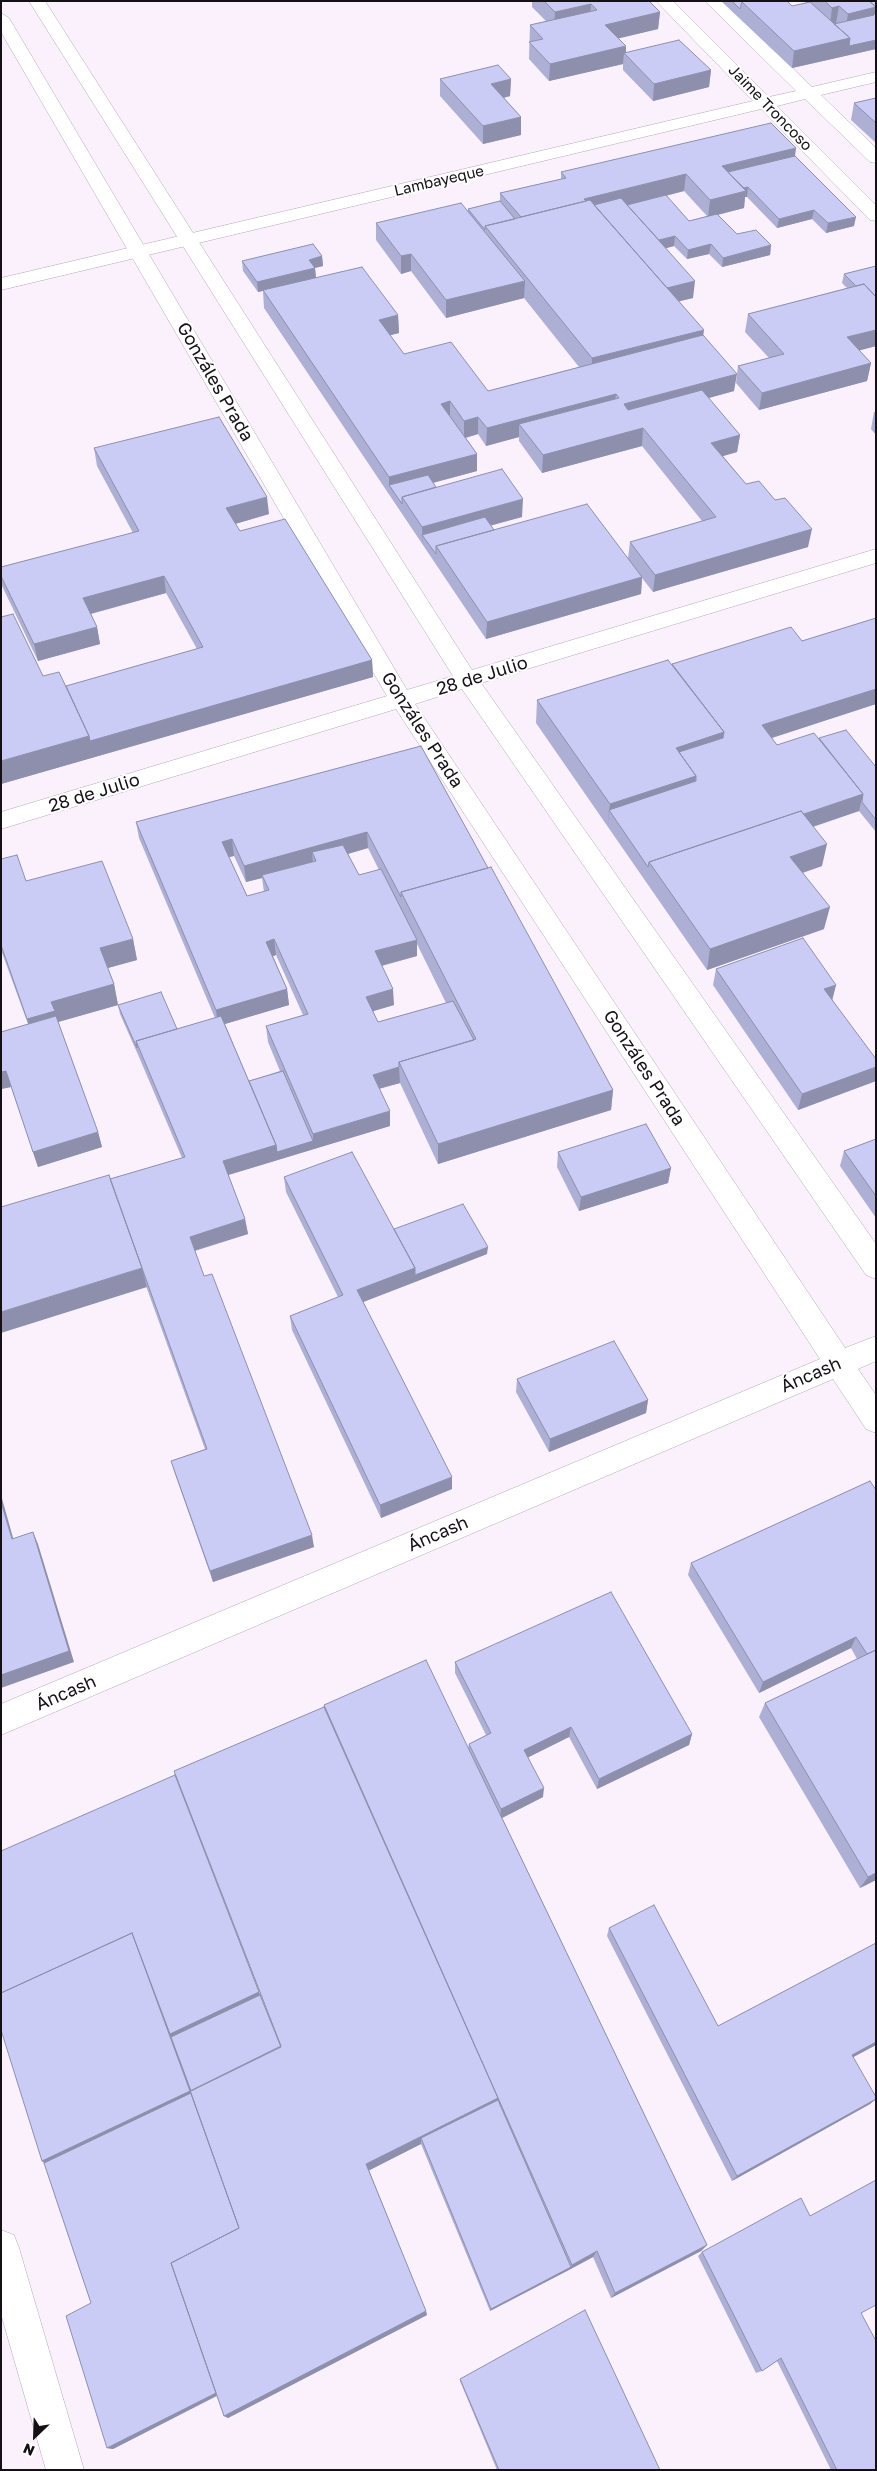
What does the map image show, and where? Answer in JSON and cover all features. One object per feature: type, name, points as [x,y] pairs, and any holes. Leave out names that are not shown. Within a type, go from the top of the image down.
[{"type":"street","points":[[37,1],[467,680],[876,1267]]},
{"type":"street","name":"Jaime Troncoso","points":[[664,1],[752,88],[876,216]]},
{"type":"street","name":"Jaime Troncoso","points":[[713,1],[876,158]]},
{"type":"street","name":"Gonzáles Prada","points":[[1,18],[401,700],[876,1420]]},
{"type":"street","name":"Lambayeque","points":[[1,284],[876,77]]},
{"type":"street","name":"28 de Julio","points":[[1,821],[876,556]]},
{"type":"street","name":"Áncash","points":[[1,1720],[876,1348]]},
{"type":"street","points":[[1,2248],[65,2470]]},
{"type":"building","points":[[544,1],[649,1],[660,12],[605,25],[626,46],[550,64],[529,42],[543,39],[530,25],[597,10],[591,4],[555,12]]},
{"type":"building","points":[[732,1],[742,1],[740,9]]},
{"type":"building","points":[[741,1],[787,1],[792,6],[810,2],[850,38],[794,51]]},
{"type":"building","points":[[825,1],[869,1],[876,7],[848,14],[839,6],[832,8]]},
{"type":"building","points":[[869,1],[876,1],[876,7]]},
{"type":"building","points":[[876,7],[876,40],[849,46],[850,38],[834,24],[874,15]]},
{"type":"building","points":[[679,40],[711,70],[654,84],[624,53]]},
{"type":"building","points":[[498,65],[511,79],[491,84],[521,117],[483,126],[440,79]]},
{"type":"building","points":[[876,98],[876,123],[854,103]]},
{"type":"building","points":[[771,123],[796,148],[722,166],[746,191],[710,200],[686,174],[584,199],[586,201],[521,217],[500,193],[566,178],[561,172]]},
{"type":"building","points":[[795,156],[856,217],[828,223],[814,210],[779,219],[748,187],[744,188],[728,172]]},
{"type":"building","points":[[666,195],[689,221],[717,214],[737,234],[756,230],[771,245],[723,258],[711,244],[688,250],[675,236],[659,240],[627,205]]},
{"type":"building","points":[[621,198],[695,281],[667,288],[594,205]]},
{"type":"building","points":[[590,200],[704,330],[592,358],[485,226]]},
{"type":"building","points":[[500,201],[515,219],[485,226],[485,230],[468,209]]},
{"type":"building","points":[[461,203],[525,281],[446,300],[411,254],[401,256],[376,223]]},
{"type":"building","points":[[313,244],[322,256],[309,260],[315,268],[257,282],[242,261]]},
{"type":"building","points":[[876,266],[876,297],[864,284],[856,286],[844,274]]},
{"type":"building","points":[[362,267],[398,315],[379,320],[404,354],[451,342],[488,391],[703,335],[737,374],[624,404],[628,410],[702,390],[740,435],[711,443],[746,484],[759,481],[775,500],[785,498],[812,529],[655,575],[630,542],[716,517],[643,428],[543,455],[519,424],[619,398],[616,394],[487,428],[478,417],[464,421],[450,401],[441,404],[477,454],[389,477],[263,290]]},
{"type":"building","points":[[864,284],[876,297],[876,330],[847,337],[871,363],[762,393],[738,366],[784,354],[748,314]]},
{"type":"building","points":[[219,417],[267,497],[226,508],[240,531],[285,519],[372,660],[90,741],[66,686],[203,647],[164,576],[83,598],[97,627],[34,644],[1,576],[1,567],[139,531],[94,448]]},
{"type":"building","points":[[502,469],[523,499],[422,527],[402,497]]},
{"type":"building","points":[[428,475],[436,487],[402,497],[402,504],[389,485]]},
{"type":"building","points":[[587,504],[642,577],[487,622],[436,546]]},
{"type":"building","points":[[485,517],[494,530],[436,546],[436,554],[422,535]]},
{"type":"building","points":[[13,614],[43,676],[59,672],[89,736],[1,761],[1,617]]},
{"type":"building","points":[[876,618],[876,689],[762,725],[777,745],[814,733],[863,794],[804,814],[801,811],[649,862],[648,867],[609,810],[696,781],[696,776],[679,752],[723,738],[724,732],[672,664],[791,627],[802,641]]},
{"type":"building","points":[[668,660],[724,732],[676,748],[696,776],[610,804],[537,700]]},
{"type":"building","points":[[846,730],[876,767],[876,820],[862,802],[863,794],[819,738]]},
{"type":"building","points":[[421,746],[488,868],[401,892],[401,897],[367,832],[244,866],[232,839],[222,842],[247,896],[269,890],[262,875],[316,861],[312,852],[343,845],[359,875],[381,869],[417,940],[375,951],[393,989],[366,997],[378,1022],[453,1001],[474,1040],[399,1062],[399,1067],[373,1075],[390,1111],[313,1134],[266,1026],[308,1014],[274,939],[266,942],[287,989],[216,1010],[136,822]]},
{"type":"building","points":[[801,811],[827,844],[790,857],[830,907],[710,949],[649,862]]},
{"type":"building","points":[[17,855],[26,881],[102,861],[133,939],[100,948],[114,984],[51,1002],[55,1011],[27,1019],[1,945],[1,859]]},
{"type":"building","points":[[491,867],[613,1090],[438,1144],[399,1062],[476,1039],[401,892]]},
{"type":"building","points":[[803,938],[836,985],[824,989],[876,1059],[876,1067],[802,1094],[716,969]]},
{"type":"building","points":[[161,992],[177,1029],[136,1041],[137,1048],[118,1005]]},
{"type":"building","points":[[56,1016],[98,1132],[33,1152],[6,1071],[1,1072],[1,1032]]},
{"type":"building","points":[[221,1016],[276,1145],[223,1161],[245,1219],[190,1237],[204,1276],[212,1274],[312,1535],[210,1571],[171,1461],[207,1449],[110,1179],[185,1157],[136,1041]]},
{"type":"building","points":[[283,1071],[313,1141],[277,1152],[276,1145],[249,1081]]},
{"type":"building","points":[[646,1124],[671,1168],[581,1197],[558,1152]]},
{"type":"building","points":[[876,1139],[876,1196],[844,1151]]},
{"type":"building","points":[[352,1152],[415,1268],[357,1290],[452,1477],[380,1505],[290,1316],[343,1295],[284,1177]]},
{"type":"building","points":[[109,1175],[142,1268],[1,1312],[1,1207]]},
{"type":"building","points":[[463,1204],[488,1247],[415,1275],[415,1268],[394,1229]]},
{"type":"building","points":[[614,1341],[648,1400],[550,1439],[517,1379]]},
{"type":"building","points":[[870,1481],[876,1490],[876,1650],[867,1654],[856,1637],[763,1682],[691,1563]]},
{"type":"building","points":[[1,1502],[12,1539],[33,1532],[69,1651],[1,1675]]},
{"type":"building","points":[[611,1592],[692,1734],[599,1779],[571,1727],[524,1750],[544,1788],[501,1809],[469,1744],[491,1733],[455,1662]]},
{"type":"building","points":[[876,1650],[876,1873],[868,1877],[765,1703]]},
{"type":"building","points":[[426,1660],[707,2245],[615,2293],[597,2251],[572,2265],[324,1705]]},
{"type":"building","points":[[324,1707],[498,2098],[366,2164],[426,2311],[224,2416],[171,2263],[239,2228],[190,2091],[281,2046],[174,1771]]},
{"type":"building","points":[[175,1775],[259,1992],[170,2034],[132,1933],[1,1993],[1,1851]]},
{"type":"building","points":[[654,1905],[718,2026],[876,1943],[876,2042],[852,2055],[876,2099],[737,2176],[609,1928]]},
{"type":"building","points":[[132,1933],[190,2091],[42,2161],[1,2030],[1,1993]]},
{"type":"building","points":[[260,1995],[281,2047],[191,2091],[171,2037]]},
{"type":"building","points":[[191,2093],[239,2228],[171,2263],[216,2393],[107,2448],[66,2316],[91,2303],[44,2163]]},
{"type":"building","points":[[498,2100],[571,2267],[491,2309],[421,2138]]},
{"type":"building","points":[[876,2180],[876,2305],[861,2313],[876,2341],[876,2470],[837,2470],[781,2358],[762,2371],[702,2252],[801,2198],[810,2216]]},
{"type":"building","points":[[585,2310],[660,2470],[499,2470],[460,2379]]}]
